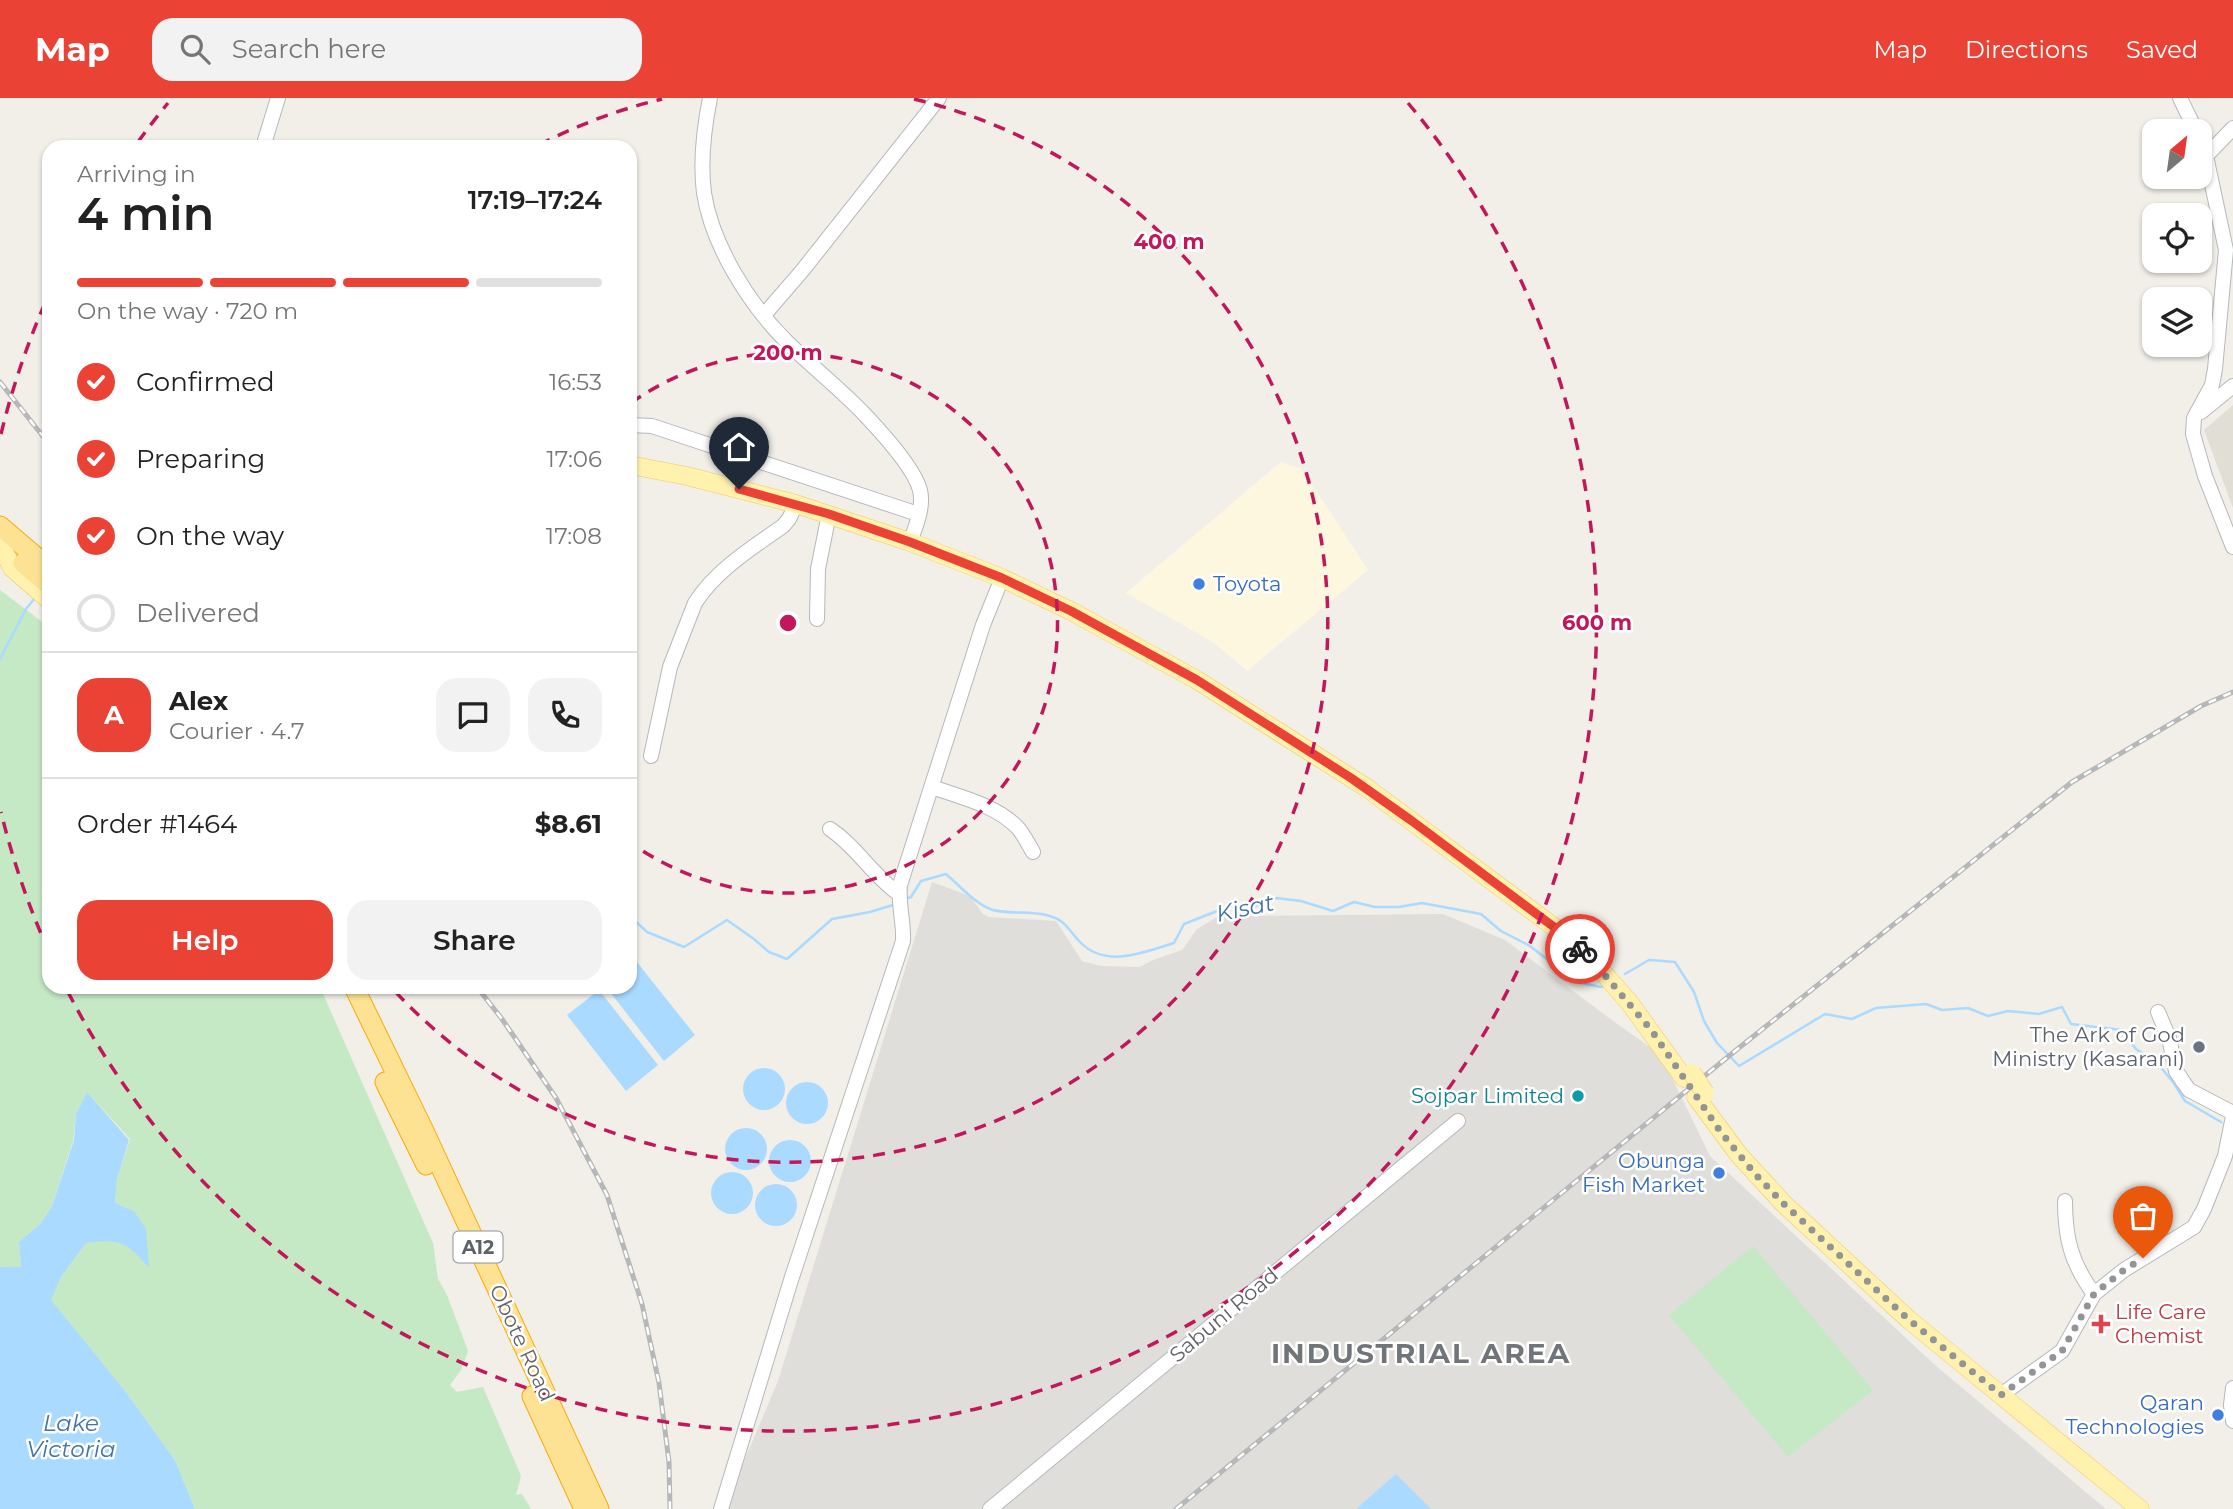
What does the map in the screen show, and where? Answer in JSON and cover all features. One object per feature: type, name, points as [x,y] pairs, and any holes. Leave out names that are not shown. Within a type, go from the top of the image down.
[{"type":"highway","points":[[2,537],[42,557]]},
{"type":"highway","points":[[2,537],[42,578]]},
{"type":"highway","name":"Obote Road","points":[[345,994],[373,1058],[471,1257],[584,1509]]},
{"type":"highway","name":"Obote Road","points":[[357,994],[424,1131],[599,1509]]},
{"type":"main road","points":[[637,466],[687,476],[829,514],[1002,578],[1071,611],[1197,680],[1498,874],[1576,934],[1605,961],[1654,1017],[1700,1095],[1776,1182],[1973,1363],[2001,1395],[2140,1509]]},
{"type":"main road","points":[[2,537],[12,568],[42,594]]},
{"type":"street","points":[[264,140],[278,98]]},
{"type":"street","points":[[710,98],[704,144],[704,193],[715,233],[730,266],[764,315],[783,338],[854,403],[886,438],[919,487],[922,500],[910,542]]},
{"type":"street","points":[[764,315],[939,98]]},
{"type":"street","points":[[2179,98],[2190,119]]},
{"type":"street","points":[[2212,150],[2233,128]]},
{"type":"street","points":[[2212,184],[2226,250],[2212,385],[2192,425],[2197,451],[2233,547]]},
{"type":"street","points":[[2194,418],[2233,386]]},
{"type":"street","points":[[637,425],[652,426],[918,514]]},
{"type":"street","points":[[651,756],[670,667],[695,603],[701,593],[731,563],[783,526],[796,504]]},
{"type":"street","points":[[817,619],[818,569],[829,514]]},
{"type":"street","points":[[721,1509],[803,1242],[903,941],[904,927],[899,894],[906,865],[983,625],[1002,578]]},
{"type":"street","points":[[932,787],[980,804],[1001,815],[1017,827],[1033,852]]},
{"type":"street","points":[[830,829],[852,846],[885,884],[899,894]]},
{"type":"street","points":[[2001,1395],[2062,1351],[2094,1294],[2124,1270],[2197,1224],[2225,1156],[2233,1114],[2189,1090],[2176,1071],[2169,1038],[2158,1012]]},
{"type":"street","name":"Sabuni Road","points":[[990,1509],[1458,1121]]},
{"type":"street","points":[[2065,1200],[2068,1247],[2094,1294]]},
{"type":"street","points":[[2233,1388],[2233,1421]]},
{"type":"shaded area","points":[[2233,405],[2233,508],[2204,430]]},
{"type":"shaded area","points":[[1281,462],[1302,469],[1368,570],[1247,671],[1213,642],[1126,593]]},
{"type":"shaded area","points":[[932,882],[970,896],[983,914],[989,917],[1056,921],[1082,961],[1101,966],[1140,967],[1182,950],[1197,929],[1222,914],[1443,914],[1505,940],[1661,1055],[1710,1156],[1935,1365],[2106,1509],[727,1509],[734,1485],[778,1381]]},
{"type":"green space","points":[[0,590],[42,622],[42,994],[323,994],[433,1243],[438,1279],[447,1295],[468,1351],[461,1370],[450,1385],[457,1392],[483,1387],[521,1476],[516,1495],[522,1494],[531,1509],[195,1509],[175,1460],[125,1391],[50,1300],[61,1277],[86,1243],[121,1243],[134,1251],[148,1266],[134,1211],[115,1203],[117,1179],[130,1139],[87,1092],[76,1114],[73,1141],[52,1206],[41,1223],[19,1242],[21,1267],[0,1267]]},
{"type":"green space","points":[[1753,1246],[1873,1390],[1788,1457],[1669,1315]]},
{"type":"water","points":[[637,962],[695,1035],[664,1061],[611,994],[637,994]]},
{"type":"water","points":[[594,994],[602,994],[658,1065],[626,1091],[567,1015]]},
{"type":"water","points":[[764,1068],[779,1074],[785,1089],[779,1104],[764,1110],[749,1104],[743,1089],[749,1074]]},
{"type":"water","points":[[807,1082],[822,1088],[828,1103],[822,1118],[807,1124],[792,1118],[786,1103],[792,1088]]},
{"type":"water","name":"Lake Victoria","points":[[87,1092],[129,1140],[117,1179],[115,1203],[134,1211],[146,1229],[149,1268],[135,1252],[122,1244],[107,1241],[86,1243],[61,1277],[51,1300],[125,1391],[175,1460],[195,1509],[0,1509],[0,1267],[21,1267],[19,1242],[41,1223],[52,1206],[74,1140],[76,1114]]},
{"type":"water","points":[[746,1128],[761,1134],[767,1149],[761,1164],[746,1170],[731,1164],[725,1149],[731,1134]]},
{"type":"water","points":[[790,1140],[805,1146],[811,1161],[805,1176],[790,1182],[775,1176],[769,1161],[775,1146]]},
{"type":"water","points":[[732,1172],[747,1178],[753,1193],[747,1208],[732,1214],[717,1208],[711,1193],[717,1178]]},
{"type":"water","points":[[776,1184],[791,1190],[797,1205],[791,1220],[776,1226],[761,1220],[755,1205],[761,1190]]},
{"type":"water","points":[[1396,1474],[1431,1509],[1356,1509]]},
{"type":"waterway","name":"Kisat","points":[[0,659],[26,609],[35,598]]},
{"type":"waterway","name":"Kisat","points":[[908,898],[921,881],[946,874],[986,907],[1053,917],[1065,925],[1089,950],[1112,957],[1137,954],[1174,943],[1184,924],[1230,906],[1253,907],[1276,898],[1301,901],[1333,911],[1354,902],[1375,907],[1422,903],[1481,914],[1501,931],[1530,946],[1576,982],[1601,987],[1606,985]]},
{"type":"waterway","name":"Kisat","points":[[637,923],[647,932],[684,947],[727,920],[769,952],[787,959],[832,919],[893,905]]},
{"type":"waterway","points":[[1625,974],[1649,960],[1675,962],[1694,992],[1704,1021],[1717,1043],[1739,1066],[1825,1014],[1852,1019],[1876,1008],[1926,1004],[1942,1010],[1968,1008],[1988,1016],[2008,1011],[2039,1014],[2062,1007],[2071,1024],[2122,1030],[2136,1049],[2158,1064],[2185,1101],[2221,1122]]},
{"type":"railway","points":[[0,382],[42,435]]},
{"type":"railway","points":[[1176,1509],[1735,1051],[2072,782],[2201,706],[2233,692]]},
{"type":"railway","points":[[482,994],[556,1098],[607,1195],[642,1304],[659,1383],[669,1462],[670,1509]]},
{"type":"way so far","points":[[1580,949],[1652,1031],[1720,1131],[1756,1175],[1908,1319],[2001,1395],[2062,1351],[2094,1294],[2143,1258]]},
{"type":"place","name":"Toyota","points":[[1199,584]]},
{"type":"place","name":"The Ark of God Ministry (Kasarani)","points":[[2199,1047]]},
{"type":"place","name":"Sojpar Limited","points":[[1578,1096]]},
{"type":"place","name":"Obunga Fish Market","points":[[1719,1173]]},
{"type":"place","name":"Life Care Chemist","points":[[2101,1324]]},
{"type":"place","name":"Qaran Technologies","points":[[2218,1415]]},
{"type":"district","name":"INDUSTRIAL AREA","points":[[1421,1353]]},
{"type":"route","points":[[739,489],[829,514],[910,542],[1002,578],[1071,611],[1197,680],[1367,788],[1580,949]]}]
